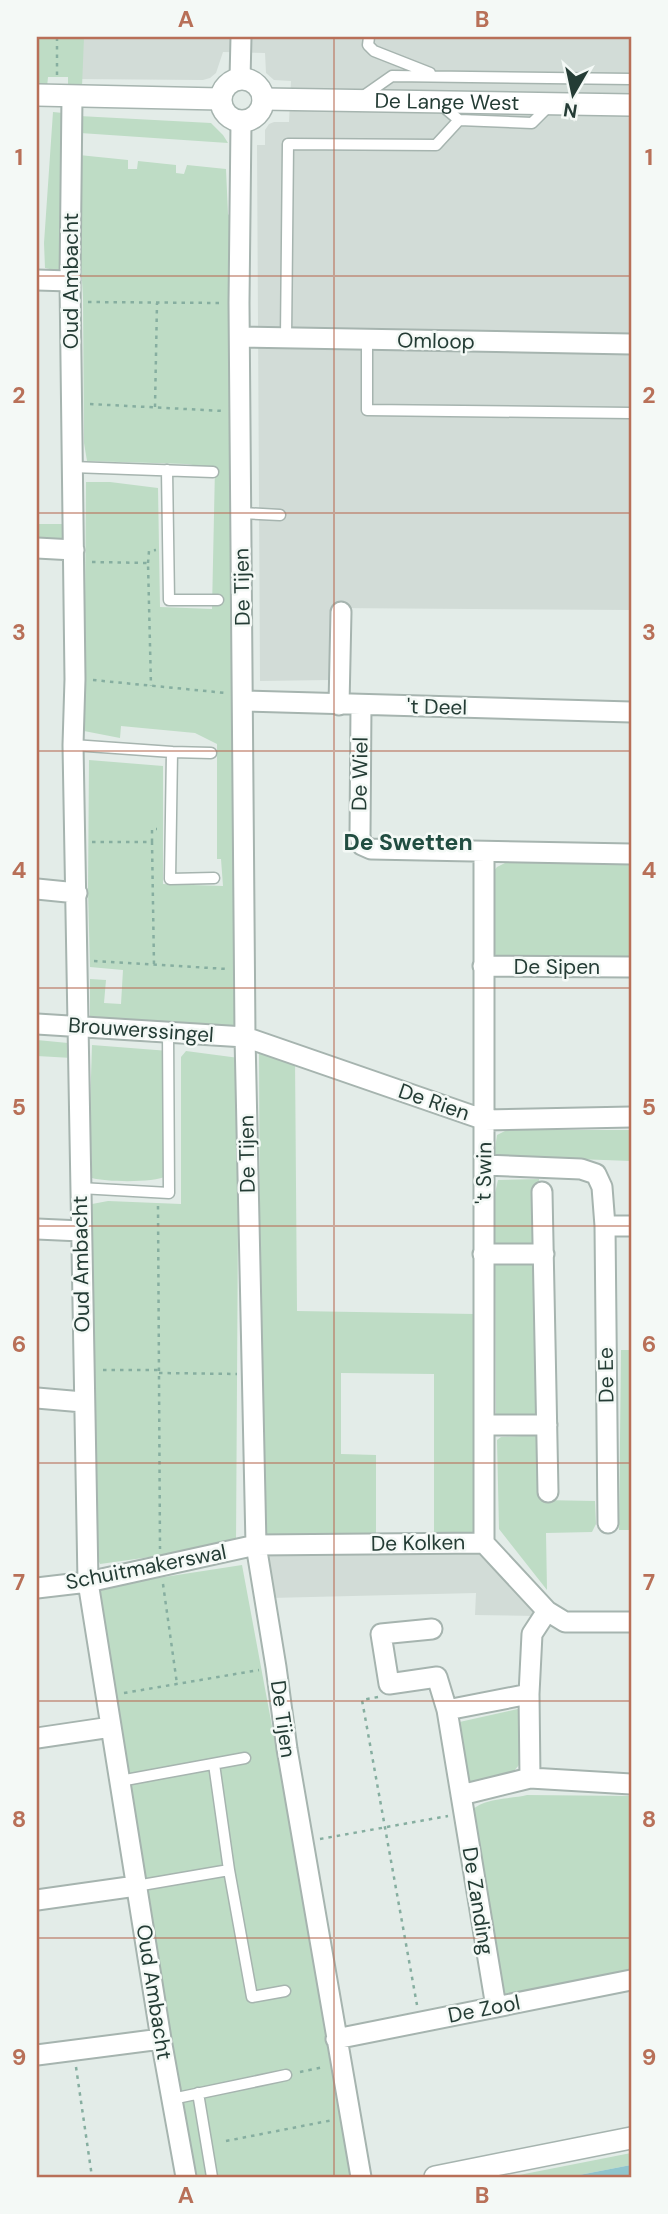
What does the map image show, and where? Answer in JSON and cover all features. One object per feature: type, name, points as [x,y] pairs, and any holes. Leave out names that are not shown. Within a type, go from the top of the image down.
[{"type":"street","points":[[240,79],[241,37]]},
{"type":"street","points":[[240,79],[256,84],[264,99],[257,116],[250,121],[241,122],[225,115],[221,107],[220,99],[226,85],[240,79]]},
{"type":"street","points":[[55,95],[220,99]]},
{"type":"street","name":"Oud Ambacht","points":[[55,95],[71,302],[75,679],[73,745],[77,841],[83,1402],[88,1582],[161,2039],[186,2177]]},
{"type":"street","name":"De Lange West","points":[[264,99],[631,105]]},
{"type":"street","name":"De Tijen","points":[[241,122],[239,303],[245,1037],[256,1545],[303,1842],[361,2177]]},
{"type":"street","points":[[37,281],[70,281]]},
{"type":"street","name":"Omloop","points":[[240,337],[631,344]]},
{"type":"street","points":[[37,548],[74,556]]},
{"type":"street","points":[[339,705],[341,612]]},
{"type":"street","name":"'t Deel","points":[[243,698],[339,705],[631,712]]},
{"type":"street","name":"De Wiel","points":[[361,705],[362,845],[371,849],[631,854]]},
{"type":"street","points":[[483,966],[484,852]]},
{"type":"street","points":[[37,889],[77,893]]},
{"type":"street","name":"De Sipen","points":[[483,966],[631,967]]},
{"type":"street","name":"'t Swin","points":[[483,966],[484,1543]]},
{"type":"street","name":"Brouwerssingel","points":[[37,1024],[245,1037]]},
{"type":"street","name":"De Rien","points":[[245,1037],[485,1120],[631,1117]]},
{"type":"street","name":"De Ee","points":[[484,1165],[580,1169],[596,1174],[602,1187],[608,1523]]},
{"type":"street","points":[[542,1192],[548,1492]]},
{"type":"street","points":[[604,1226],[631,1226]]},
{"type":"street","points":[[37,1229],[81,1231]]},
{"type":"street","points":[[484,1254],[544,1254]]},
{"type":"street","points":[[37,1398],[83,1402]]},
{"type":"street","points":[[484,1425],[547,1424]]},
{"type":"street","name":"De Kolken","points":[[256,1545],[484,1543],[547,1611]]},
{"type":"street","name":"Schuitmakerswal","points":[[37,1588],[88,1582],[256,1545]]},
{"type":"street","points":[[530,1778],[528,1694],[532,1634],[547,1611],[565,1622],[631,1622]]},
{"type":"street","points":[[389,1684],[381,1634],[432,1629]]},
{"type":"street","name":"De Zanding","points":[[389,1684],[437,1677],[447,1710],[496,2007]]},
{"type":"street","points":[[447,1710],[528,1694]]},
{"type":"street","points":[[37,1738],[111,1727]]},
{"type":"street","points":[[462,1804],[530,1778],[631,1784]]},
{"type":"street","points":[[37,1900],[136,1886]]},
{"type":"street","name":"De Zool","points":[[336,2039],[631,1980]]},
{"type":"street","points":[[37,2055],[161,2039]]},
{"type":"street","points":[[435,2177],[631,2138]]},
{"type":"lane","points":[[369,37],[368,45],[374,51],[435,75]]},
{"type":"lane","points":[[359,100],[392,76],[631,79]]},
{"type":"lane","points":[[437,102],[459,120],[532,123],[551,104]]},
{"type":"lane","points":[[286,338],[288,144],[436,145],[459,120]]},
{"type":"lane","points":[[367,340],[367,410],[631,413]]},
{"type":"lane","points":[[72,467],[213,472]]},
{"type":"lane","points":[[167,470],[169,600],[218,600]]},
{"type":"lane","points":[[242,513],[280,515]]},
{"type":"lane","points":[[73,745],[211,753]]},
{"type":"lane","points":[[172,752],[170,879],[214,878]]},
{"type":"lane","points":[[80,1188],[169,1193],[169,1031]]},
{"type":"lane","points":[[120,1781],[245,1758]]},
{"type":"lane","points":[[214,1764],[229,1870],[252,1997],[285,1991]]},
{"type":"lane","points":[[136,1886],[229,1870]]},
{"type":"lane","points":[[172,2099],[286,2075]]},
{"type":"lane","points":[[198,2093],[212,2177]]},
{"type":"path","points":[[55,95],[57,37]]},
{"type":"path","points":[[71,302],[239,303]]},
{"type":"path","points":[[155,407],[157,303]]},
{"type":"path","points":[[71,403],[241,411]]},
{"type":"path","points":[[74,556],[148,563],[151,686]]},
{"type":"path","points":[[75,679],[243,698]]},
{"type":"path","points":[[77,841],[152,842],[153,965]]},
{"type":"path","points":[[78,960],[245,971]]},
{"type":"path","points":[[158,1192],[161,1566],[177,1684]]},
{"type":"path","points":[[83,1370],[252,1374]]},
{"type":"path","points":[[106,1696],[276,1667]]},
{"type":"path","points":[[389,1684],[380,1697],[362,1700],[420,2022]]},
{"type":"path","points":[[303,1842],[385,1827],[462,1804]]},
{"type":"path","points":[[73,2050],[92,2177]]},
{"type":"path","points":[[286,2075],[341,2063]]},
{"type":"path","points":[[226,2141],[350,2117]]},
{"type":"shaded area","points":[[76,37],[631,37],[631,610],[332,608],[330,680],[260,681],[257,145],[265,145],[265,130],[269,124],[289,122],[291,81],[274,80],[266,73],[265,53],[223,52],[216,73],[203,80],[75,79]]},
{"type":"shaded area","points":[[481,1549],[536,1616],[475,1615],[476,1593],[270,1598],[264,1552]]},
{"type":"green space","points":[[37,37],[84,37],[82,87],[68,87],[68,77],[48,77],[47,87],[37,87]]},
{"type":"green space","points":[[53,112],[63,113],[64,270],[59,271],[45,268],[44,243]]},
{"type":"green space","points":[[79,116],[211,123],[228,143],[80,133]]},
{"type":"green space","points":[[79,155],[128,160],[128,169],[137,169],[138,161],[176,165],[176,173],[184,174],[187,165],[226,169],[228,214],[233,220],[239,1028],[231,1030],[90,1016],[90,979],[106,980],[104,1003],[121,1004],[123,970],[90,967],[89,760],[163,766],[163,884],[223,886],[221,859],[217,859],[217,744],[195,733],[121,726],[120,738],[84,731],[86,482],[158,488],[160,607],[212,609],[215,468],[186,464],[87,461],[84,443]]},
{"type":"green space","points":[[37,524],[67,524],[67,554],[37,553]]},
{"type":"green space","points":[[509,861],[631,864],[631,964],[498,960],[494,952],[493,872]]},
{"type":"green space","points":[[37,1040],[68,1043],[72,1058],[37,1056]]},
{"type":"green space","points":[[92,1045],[169,1051],[167,1176],[130,1181],[92,1178]]},
{"type":"green space","points":[[259,1045],[295,1058],[297,1311],[475,1314],[477,1538],[434,1539],[434,1374],[341,1373],[341,1454],[376,1455],[376,1537],[261,1541]]},
{"type":"green space","points":[[186,1051],[239,1058],[236,1545],[100,1564],[97,1557],[90,1228],[92,1204],[108,1201],[181,1204],[181,1057]]},
{"type":"green space","points":[[507,1130],[631,1130],[631,1161],[494,1156],[497,1135]]},
{"type":"green space","points":[[539,1179],[540,1247],[495,1246],[495,1193],[498,1180]]},
{"type":"green space","points":[[495,1264],[539,1265],[540,1422],[496,1415]]},
{"type":"green space","points":[[621,1350],[631,1350],[631,1530],[619,1530]]},
{"type":"green space","points":[[540,1435],[542,1500],[595,1501],[596,1524],[592,1532],[546,1533],[547,1590],[499,1529],[497,1440],[501,1437]]},
{"type":"green space","points":[[242,1565],[356,2177],[190,2177],[93,1588]]},
{"type":"green space","points":[[522,1708],[523,1754],[519,1765],[508,1778],[472,1784],[463,1781],[455,1723]]},
{"type":"green space","points":[[527,1795],[631,1796],[631,1974],[506,1996],[499,1988],[471,1812],[481,1804]]},
{"type":"green space","points":[[631,2153],[631,2165],[569,2177],[509,2177]]},
{"type":"water","points":[[631,2165],[631,2177],[569,2177]]},
{"type":"district","name":"De Swetten","points":[[408,842]]}]
